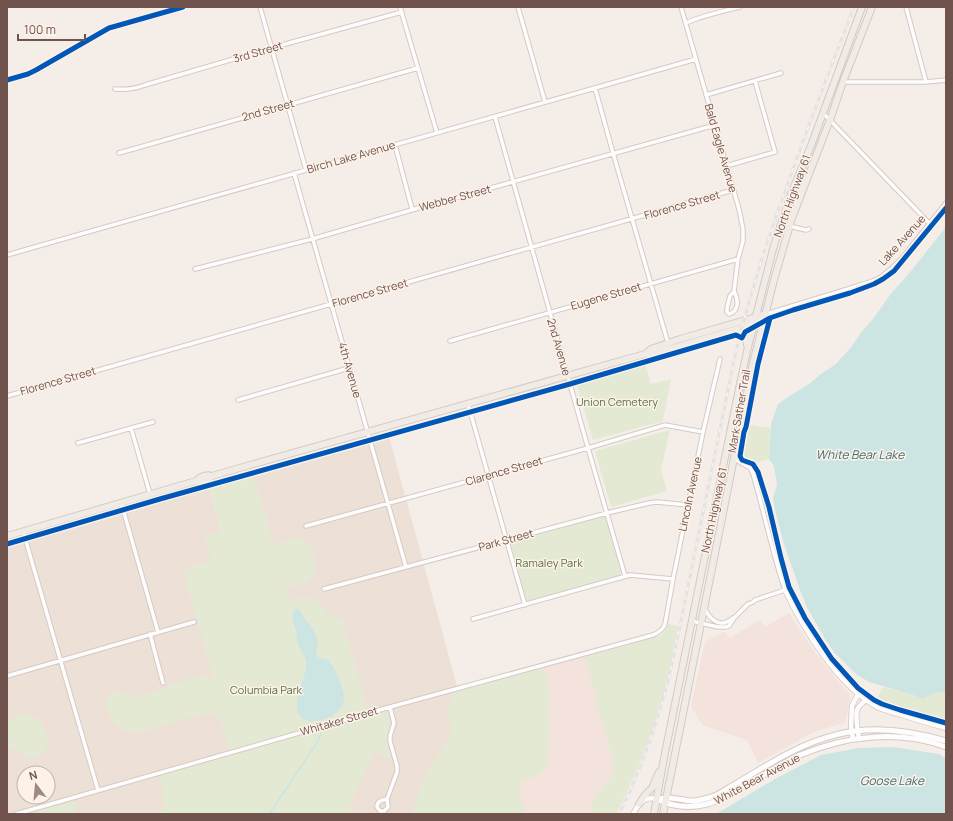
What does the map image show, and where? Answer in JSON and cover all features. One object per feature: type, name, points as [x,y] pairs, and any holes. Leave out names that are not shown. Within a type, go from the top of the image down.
[{"type":"main road","name":"North Highway 61","points":[[654,814],[663,763],[747,351],[772,249],[791,194],[862,7]]},
{"type":"main road","name":"North Highway 61","points":[[663,814],[753,363],[774,280],[786,234],[872,7]]},
{"type":"main road","points":[[645,354],[651,349],[668,343],[765,317]]},
{"type":"main road","points":[[7,536],[196,481],[200,477],[208,475],[212,476],[645,354],[653,354],[729,332],[755,320]]},
{"type":"main road","points":[[729,332],[740,333],[745,336],[747,351]]},
{"type":"main road","name":"White Bear Avenue","points":[[665,801],[692,801],[709,798],[740,782],[788,752],[819,739],[852,731],[873,729],[899,731],[927,735],[946,741]]},
{"type":"main road","name":"White Bear Avenue","points":[[657,799],[691,806],[709,804],[799,756],[826,746],[856,739],[888,736],[902,737],[931,742],[946,747]]},
{"type":"main road","points":[[639,804],[652,788],[663,763]]},
{"type":"street","points":[[7,80],[36,70],[109,28],[183,7]]},
{"type":"street","points":[[260,7],[306,170]]},
{"type":"street","points":[[400,7],[436,133]]},
{"type":"street","points":[[518,7],[546,102]]},
{"type":"street","name":"Bald Eagle Avenue","points":[[681,7],[739,210],[743,229],[743,241],[738,258],[734,291],[738,303],[737,308],[733,313],[729,314],[727,312],[727,308],[730,296],[734,291]]},
{"type":"street","points":[[686,23],[731,8],[740,7]]},
{"type":"street","points":[[906,7],[926,82]]},
{"type":"street","name":"3rd Street","points":[[115,89],[124,90],[140,87],[271,48],[402,12]]},
{"type":"street","name":"Birch Lake Avenue","points":[[7,255],[696,59]]},
{"type":"street","name":"2nd Street","points":[[119,153],[418,68]]},
{"type":"street","points":[[706,95],[782,74]]},
{"type":"street","points":[[843,82],[926,82],[946,80]]},
{"type":"street","points":[[726,166],[775,152],[755,81]]},
{"type":"street","points":[[595,88],[668,343]]},
{"type":"street","points":[[823,113],[930,224]]},
{"type":"street","name":"2nd Avenue","points":[[495,117],[625,576]]},
{"type":"street","name":"Webber Street","points":[[195,269],[312,238],[714,125]]},
{"type":"street","points":[[395,145],[412,210]]},
{"type":"street","name":"4th Avenue","points":[[294,174],[406,567]]},
{"type":"street","name":"Florence Street","points":[[7,396],[733,190]]},
{"type":"street","name":"Lake Avenue","points":[[765,317],[881,277],[902,258],[946,203]]},
{"type":"street","points":[[789,226],[806,230],[809,229]]},
{"type":"street","name":"Eugene Street","points":[[450,340],[738,258]]},
{"type":"street","name":"Lincoln Avenue","points":[[662,630],[665,624],[703,432],[720,359]]},
{"type":"street","points":[[238,400],[349,368]]},
{"type":"street","points":[[468,404],[525,605]]},
{"type":"street","points":[[78,443],[153,422]]},
{"type":"street","name":"Clarence Street","points":[[306,526],[588,448],[665,425],[703,432]]},
{"type":"street","points":[[131,428],[150,494]]},
{"type":"street","points":[[734,458],[750,469],[785,590],[806,629],[834,668],[858,694],[884,710],[946,728]]},
{"type":"street","points":[[121,502],[158,632]]},
{"type":"street","name":"Park Street","points":[[324,589],[649,502],[688,505]]},
{"type":"street","points":[[23,531],[98,790]]},
{"type":"street","points":[[473,619],[625,576],[630,575],[673,578]]},
{"type":"street","points":[[692,621],[726,627],[729,626],[734,618],[748,604],[755,600],[785,590]]},
{"type":"street","points":[[704,608],[711,618],[718,622],[723,623],[734,618]]},
{"type":"street","points":[[7,676],[194,622]]},
{"type":"street","name":"Whitaker Street","points":[[16,814],[390,707],[653,635],[662,630]]},
{"type":"street","points":[[150,634],[163,683]]},
{"type":"street","points":[[856,739],[852,731],[851,719],[852,706],[858,694]]},
{"type":"street","points":[[856,739],[858,730],[857,710],[866,700]]},
{"type":"street","points":[[387,799],[398,770],[390,741],[394,723],[390,707]]},
{"type":"street","points":[[633,814],[642,801],[648,798],[657,799]]},
{"type":"shaded area","points":[[388,433],[458,690],[441,814],[350,814],[325,727],[160,775],[171,814],[76,814],[72,800],[56,804],[56,765],[16,765],[16,805],[54,805],[22,814],[7,814],[7,542],[208,484],[221,531],[211,561],[183,570],[324,723],[252,471]]},
{"type":"shaded area","points":[[789,613],[812,648],[850,695],[848,711],[845,723],[816,731],[758,763],[747,740],[702,725],[691,706],[705,642],[723,632],[725,632],[730,638],[760,620],[765,627]]},
{"type":"shaded area","points":[[604,651],[636,771],[616,814],[495,814],[494,680]]},
{"type":"green space","name":"Union Cemetery","points":[[645,362],[651,384],[671,379],[663,421],[593,440],[576,382]]},
{"type":"green space","points":[[746,424],[771,428],[769,459],[752,464],[740,460],[740,447]]},
{"type":"green space","name":"Union Cemetery","points":[[670,430],[661,470],[667,491],[611,507],[595,451]]},
{"type":"green space","name":"Columbia Park","points":[[252,471],[274,547],[296,538],[305,539],[308,542],[314,557],[314,570],[309,579],[304,582],[292,586],[285,586],[289,600],[306,597],[314,599],[319,601],[330,616],[342,619],[368,711],[229,751],[220,721],[218,717],[212,714],[200,714],[140,732],[127,732],[116,724],[106,706],[109,694],[111,692],[117,690],[125,694],[140,696],[187,679],[205,676],[213,677],[183,570],[211,561],[204,536],[221,531],[208,484]],"holes":[[[299,609],[317,638],[317,656],[324,658],[332,666],[342,687],[344,699],[343,705],[341,709],[331,717]]]},
{"type":"green space","name":"Ramaley Park","points":[[605,515],[622,575],[527,602],[510,541]]},
{"type":"green space","points":[[668,624],[678,626],[671,661],[660,707],[638,767],[616,814],[591,814],[592,805],[595,798],[613,773],[613,763],[585,657],[659,636],[665,631]]},
{"type":"green space","points":[[543,666],[549,693],[549,750],[544,770],[538,775],[524,781],[519,787],[527,814],[412,814],[427,773],[450,739],[451,731],[448,709],[452,700],[452,692]]},
{"type":"green space","points":[[883,687],[923,698],[935,693],[946,692],[946,728],[873,705]]},
{"type":"green space","points":[[387,711],[391,722],[387,739],[392,759],[385,755],[373,755],[351,802],[350,814],[152,814],[162,811],[164,808],[164,794],[159,775]]},
{"type":"green space","points":[[26,714],[35,717],[40,721],[45,729],[47,737],[47,748],[43,754],[36,757],[26,756],[15,749],[7,750],[7,721],[16,716]]},
{"type":"green space","points":[[73,799],[78,814],[22,814],[56,805]]},
{"type":"water","name":"White Bear Lake","points":[[946,227],[946,692],[935,693],[923,699],[869,682],[856,674],[834,652],[825,639],[807,607],[784,544],[773,498],[777,485],[774,466],[769,459],[771,424],[778,404],[836,364],[852,346],[890,295]]},
{"type":"water","points":[[297,608],[300,610],[317,637],[317,656],[328,660],[331,663],[342,687],[344,696],[343,703],[339,710],[326,719],[318,721],[304,719],[297,711],[297,701],[304,677],[306,662],[298,644],[292,618],[294,610]]},
{"type":"water","name":"Goose Lake","points":[[893,747],[939,754],[946,758],[946,814],[716,814],[775,779],[821,755],[858,748]]},
{"type":"waterway","points":[[269,814],[315,746],[321,734]]},
{"type":"railway","points":[[619,814],[645,756],[669,676],[735,356],[748,305],[789,180],[854,7]]},
{"type":"cycle path","points":[[7,80],[36,70],[109,28],[183,7]]},
{"type":"cycle path","name":"Mark Sather Trail","points":[[946,208],[894,271],[883,279],[850,293],[770,318],[758,364],[740,456],[742,460],[753,464],[758,472],[769,507],[789,587],[805,618],[832,659],[858,688],[874,700],[900,710],[946,723]]},
{"type":"cycle path","points":[[7,544],[160,499],[570,384],[736,335],[742,338],[745,332],[770,318]]}]
